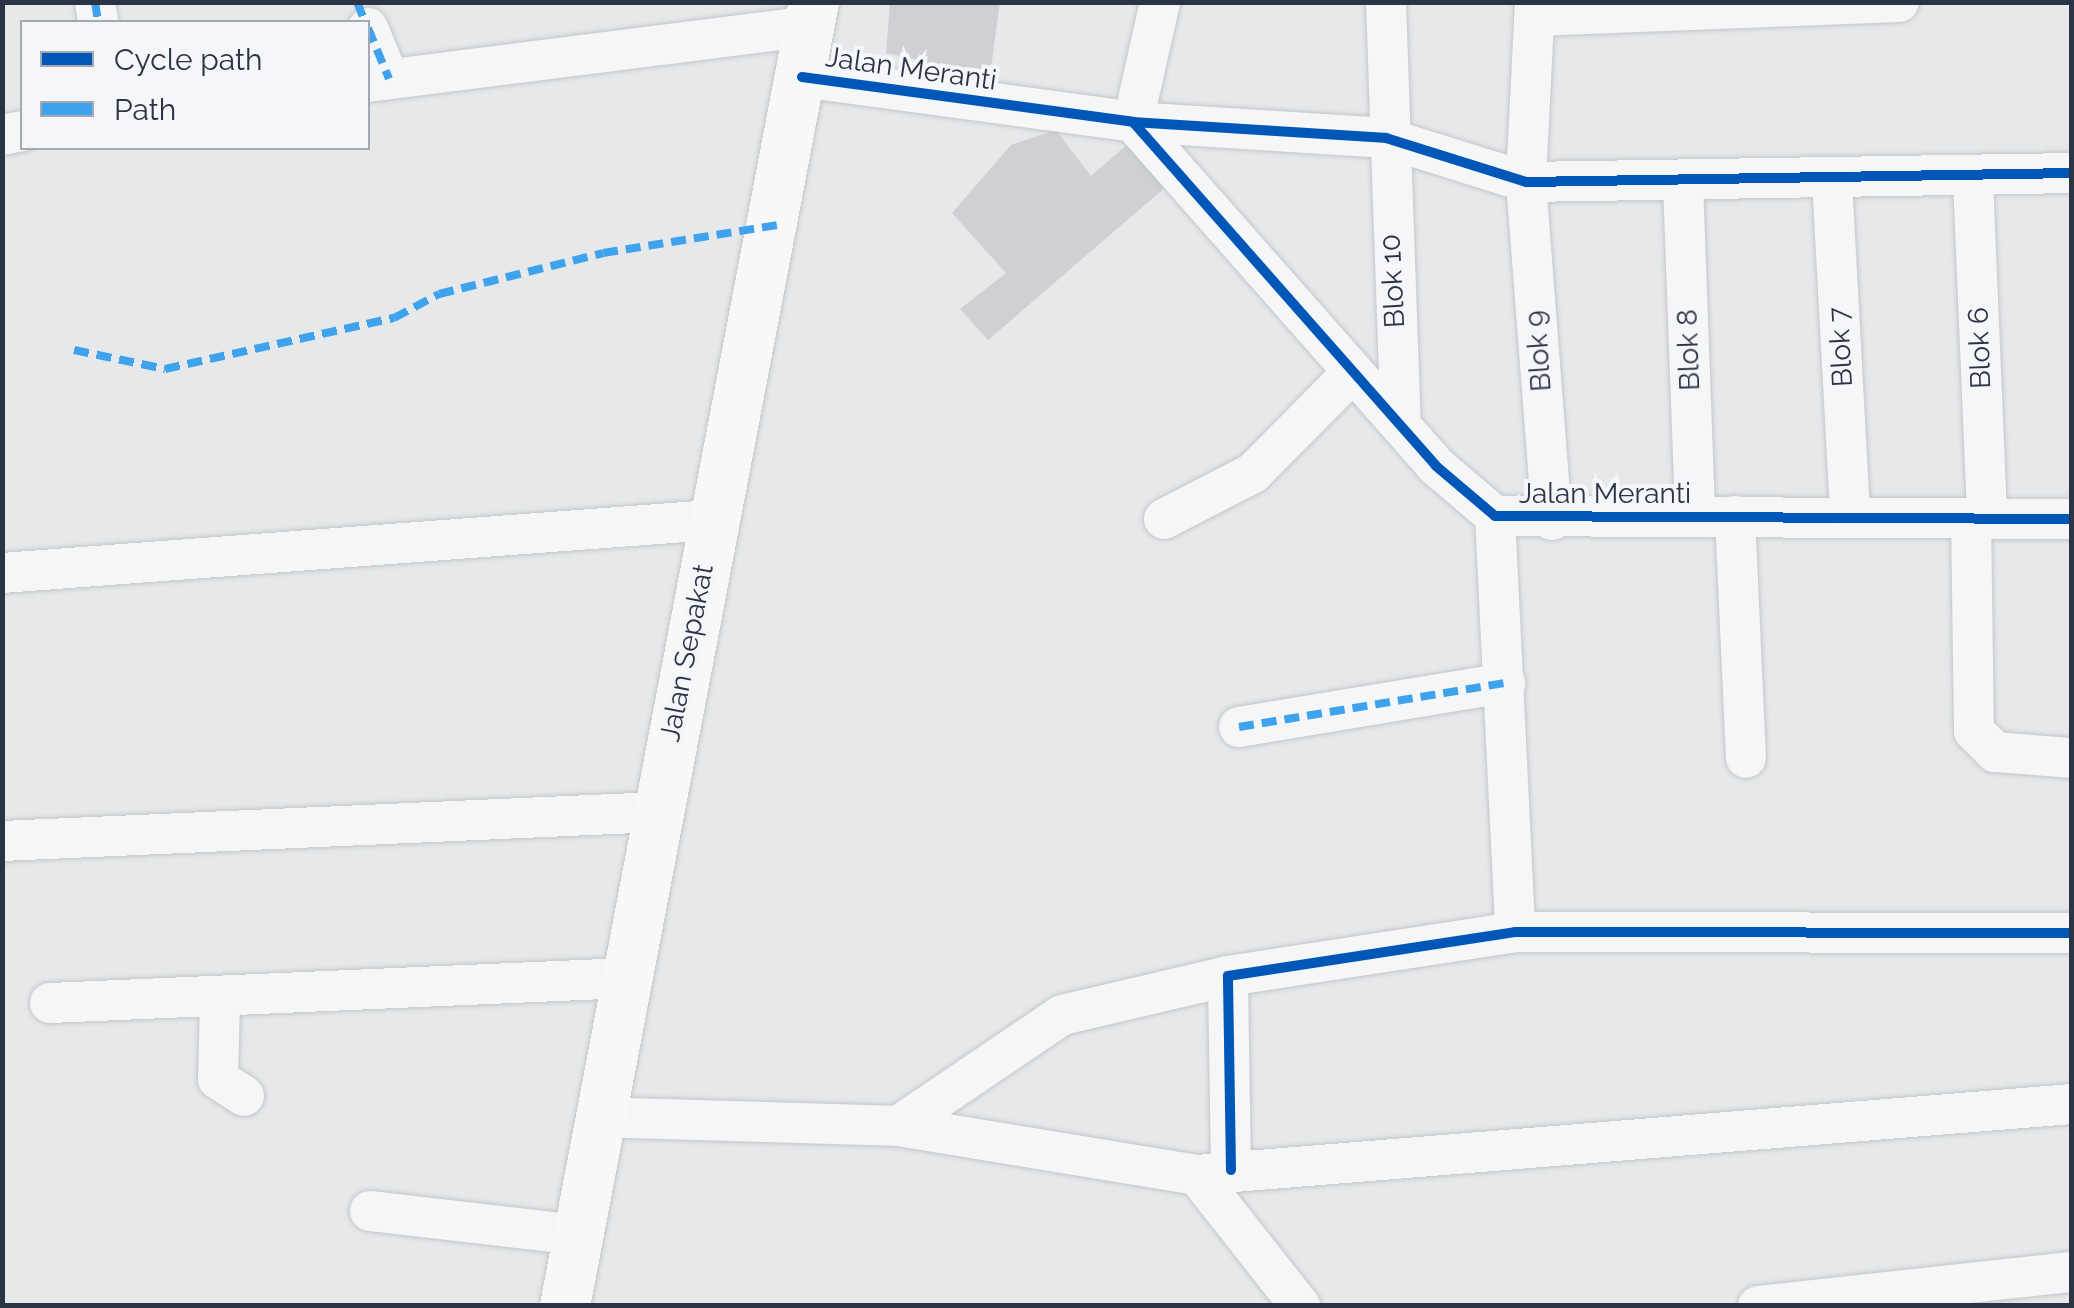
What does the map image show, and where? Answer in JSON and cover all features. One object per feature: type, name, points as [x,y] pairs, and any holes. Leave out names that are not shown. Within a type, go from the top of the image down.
[{"type":"main road","name":"Jalan Sepakat","points":[[565,1306],[712,520],[812,14]]},
{"type":"street","points":[[1133,122],[1160,2]]},
{"type":"street","name":"Blok 10","points":[[1386,2],[1386,138],[1401,424]]},
{"type":"street","points":[[1535,9],[1899,2]]},
{"type":"street","name":"Blok 9","points":[[1535,9],[1526,182],[1552,520]]},
{"type":"street","points":[[370,44],[378,81],[812,14]]},
{"type":"street","name":"Jalan Meranti","points":[[802,76],[1133,122],[1386,138],[1526,182],[1973,180],[2072,173]]},
{"type":"street","name":"Jalan Meranti","points":[[1133,122],[1353,372],[1495,516],[1552,520],[1850,513],[2072,519]]},
{"type":"street","name":"Blok 7","points":[[1832,180],[1850,513]]},
{"type":"street","name":"Blok 6","points":[[1973,180],[1979,517],[1974,731],[1994,752],[2072,758]]},
{"type":"street","name":"Blok 8","points":[[1683,184],[1695,516]]},
{"type":"street","points":[[1164,520],[1253,474],[1353,372]]},
{"type":"street","points":[[1495,516],[1515,932]]},
{"type":"street","points":[[1735,516],[1746,758]]},
{"type":"street","points":[[2,574],[712,520]]},
{"type":"street","points":[[1239,728],[1506,683]]},
{"type":"street","points":[[2,841],[658,812]]},
{"type":"street","points":[[898,1126],[1062,1015],[1228,976],[1515,932],[2072,933]]},
{"type":"street","points":[[1228,976],[1214,1173],[1300,1306]]},
{"type":"street","points":[[50,1003],[220,1002],[627,978]]},
{"type":"street","points":[[220,1002],[219,1084],[244,1096]]},
{"type":"street","points":[[599,1117],[898,1126],[1214,1173],[2072,1104]]},
{"type":"street","points":[[370,1212],[577,1235]]},
{"type":"street","points":[[1758,1306],[2072,1272]]},
{"type":"building","points":[[890,2],[1000,2],[989,83],[927,75],[927,62],[886,53]]},
{"type":"building","points":[[1056,130],[1091,176],[1130,142],[1168,185],[988,340],[960,309],[1006,273],[952,213],[1011,145]]},
{"type":"marked path","points":[[95,2],[98,20]]},
{"type":"marked path","points":[[357,2],[364,20]]},
{"type":"marked path","points":[[370,33],[389,79]]},
{"type":"marked path","points":[[74,350],[165,369],[394,318],[439,294],[603,253],[777,225]]},
{"type":"marked path","points":[[1239,727],[1505,683]]},
{"type":"cycle path","points":[[802,77],[1133,122],[1386,138],[1526,182],[2072,173]]},
{"type":"cycle path","points":[[1133,122],[1436,466],[1495,516],[2072,519]]},
{"type":"cycle path","points":[[1231,1170],[1228,976],[1515,932],[2072,933]]}]
